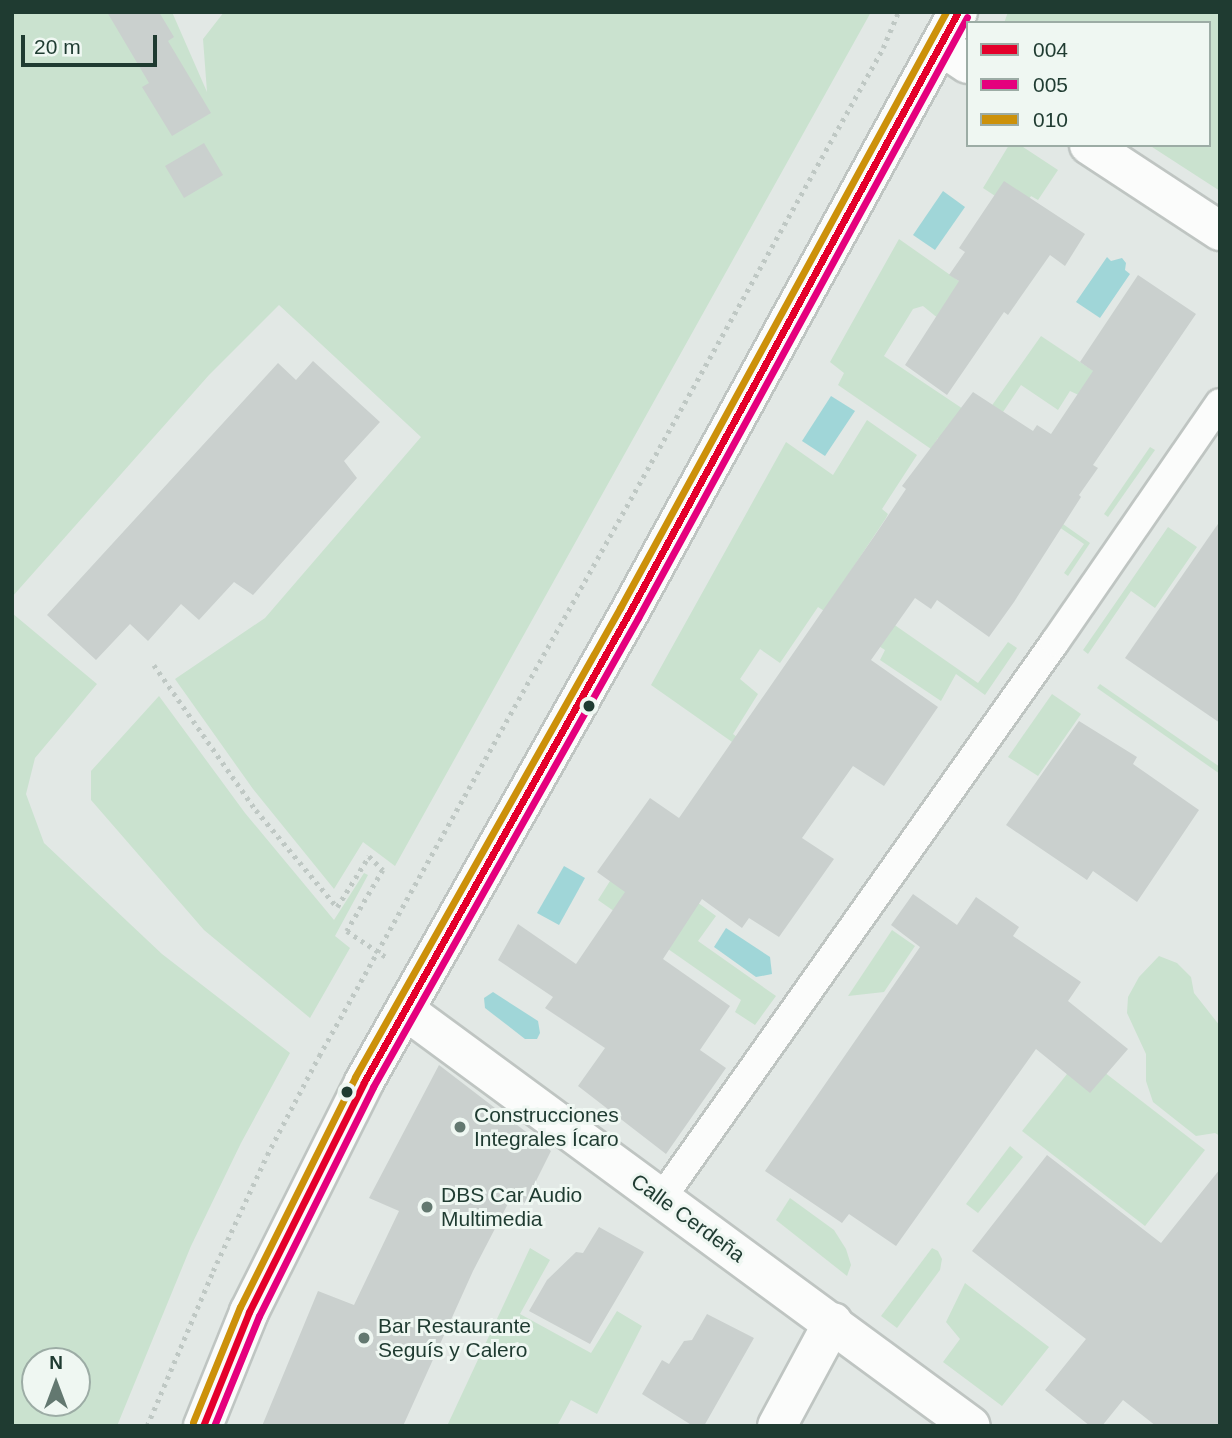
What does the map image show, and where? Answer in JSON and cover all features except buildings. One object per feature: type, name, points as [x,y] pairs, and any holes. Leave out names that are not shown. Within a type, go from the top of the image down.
[{"type":"street","points":[[203,1426],[266,1276],[352,1106],[955,55],[958,12]]},
{"type":"street","points":[[1092,147],[1220,231]]},
{"type":"street","name":"Calle Cerdeña","points":[[414,995],[661,1199],[833,1322],[971,1426]]},
{"type":"street","points":[[777,1426],[833,1322]]},
{"type":"lane","points":[[661,1199],[1055,642],[1220,403]]},
{"type":"path","points":[[147,1426],[267,1155],[376,951],[883,48],[898,12]]},
{"type":"path","points":[[154,665],[256,810],[337,907],[369,856],[383,870],[347,931],[376,951],[414,995]]},
{"type":"green space","points":[[12,12],[172,12],[207,92],[203,39],[224,12],[871,12],[395,866],[363,842],[334,889],[253,789],[175,679],[265,618],[421,437],[279,305],[209,375],[12,597]]},
{"type":"green space","points":[[1008,12],[1220,12],[1220,191],[1152,147],[1211,147],[1211,21],[1005,21]]},
{"type":"green space","points":[[1008,147],[1023,147],[1058,170],[1038,200],[1031,196],[1021,213],[983,188]]},
{"type":"green space","points":[[899,239],[973,291],[939,319],[923,306],[913,309],[884,356],[981,421],[1041,336],[1098,374],[1083,397],[1070,391],[1058,410],[1021,385],[993,427],[1006,484],[1090,543],[1068,576],[1064,573],[1084,544],[956,457],[959,452],[938,438],[931,449],[838,385],[844,373],[830,362]]},
{"type":"green space","points":[[867,420],[917,455],[882,509],[888,514],[886,518],[840,587],[978,683],[1008,642],[1017,648],[985,695],[956,674],[941,701],[880,660],[885,650],[818,607],[780,663],[760,649],[740,679],[758,694],[733,734],[802,785],[799,789],[651,685],[786,442],[833,475]]},
{"type":"green space","points":[[1150,447],[1155,450],[1108,517],[1104,514]]},
{"type":"green space","points":[[1168,527],[1197,547],[1155,608],[1131,591],[1088,654],[1083,650]]},
{"type":"green space","points":[[12,613],[97,684],[35,758],[26,794],[44,843],[162,954],[290,1053],[241,1143],[191,1246],[117,1426],[12,1426]]},
{"type":"green space","points":[[1100,684],[1220,767],[1220,774],[1097,688]]},
{"type":"green space","points":[[1052,694],[1081,714],[1038,776],[1008,757]]},
{"type":"green space","points":[[159,696],[245,813],[334,920],[364,873],[368,875],[335,936],[350,948],[310,1018],[204,930],[91,800],[91,771]]},
{"type":"green space","points":[[656,872],[716,916],[698,941],[776,996],[755,1025],[735,1012],[741,1000],[598,900],[610,881]]},
{"type":"green space","points":[[892,930],[915,946],[884,992],[848,996]]},
{"type":"green space","points":[[1159,956],[1177,963],[1191,977],[1194,993],[1220,1026],[1220,1136],[1215,1133],[1196,1136],[1153,1102],[1146,1081],[1146,1054],[1127,1013],[1128,997],[1139,977]]},
{"type":"green space","points":[[1082,1055],[1205,1150],[1145,1226],[1022,1131]]},
{"type":"green space","points":[[1010,1146],[1023,1157],[978,1213],[966,1204]]},
{"type":"green space","points":[[790,1198],[834,1230],[846,1249],[851,1265],[847,1276],[776,1220]]},
{"type":"green space","points":[[530,1248],[550,1260],[520,1314],[591,1353],[617,1311],[642,1326],[597,1414],[571,1400],[557,1426],[447,1426]]},
{"type":"green space","points":[[932,1248],[938,1251],[942,1259],[940,1270],[897,1328],[881,1316]]},
{"type":"green space","points":[[965,1283],[1049,1347],[1002,1406],[943,1362],[960,1339],[946,1322]]},
{"type":"water","points":[[943,191],[965,207],[935,250],[913,235]]},
{"type":"water","points":[[1107,257],[1111,261],[1122,258],[1126,263],[1125,270],[1130,274],[1100,318],[1076,302]]},
{"type":"water","points":[[831,396],[855,411],[825,456],[802,441]]},
{"type":"water","points":[[564,866],[585,878],[559,925],[537,913]]},
{"type":"water","points":[[726,928],[770,957],[772,974],[756,977],[714,947]]},
{"type":"water","points":[[493,992],[538,1021],[540,1033],[537,1039],[525,1039],[485,1008],[484,998]]},
{"type":"transit line","name":"010","points":[[193,1422],[240,1307],[355,1077],[620,608],[946,12]]},
{"type":"transit line","name":"004","points":[[203,1426],[249,1312],[364,1082],[629,613],[958,12]]},
{"type":"transit line","name":"005","points":[[214,1426],[259,1316],[373,1087],[638,618],[967,17]]},
{"type":"place","name":"Construcciones Integrales Ícaro","points":[[460,1127]]},
{"type":"place","name":"DBS Car Audio Multimedia","points":[[427,1207]]},
{"type":"place","name":"Bar Restaurante Seguís y Calero","points":[[364,1338]]}]
